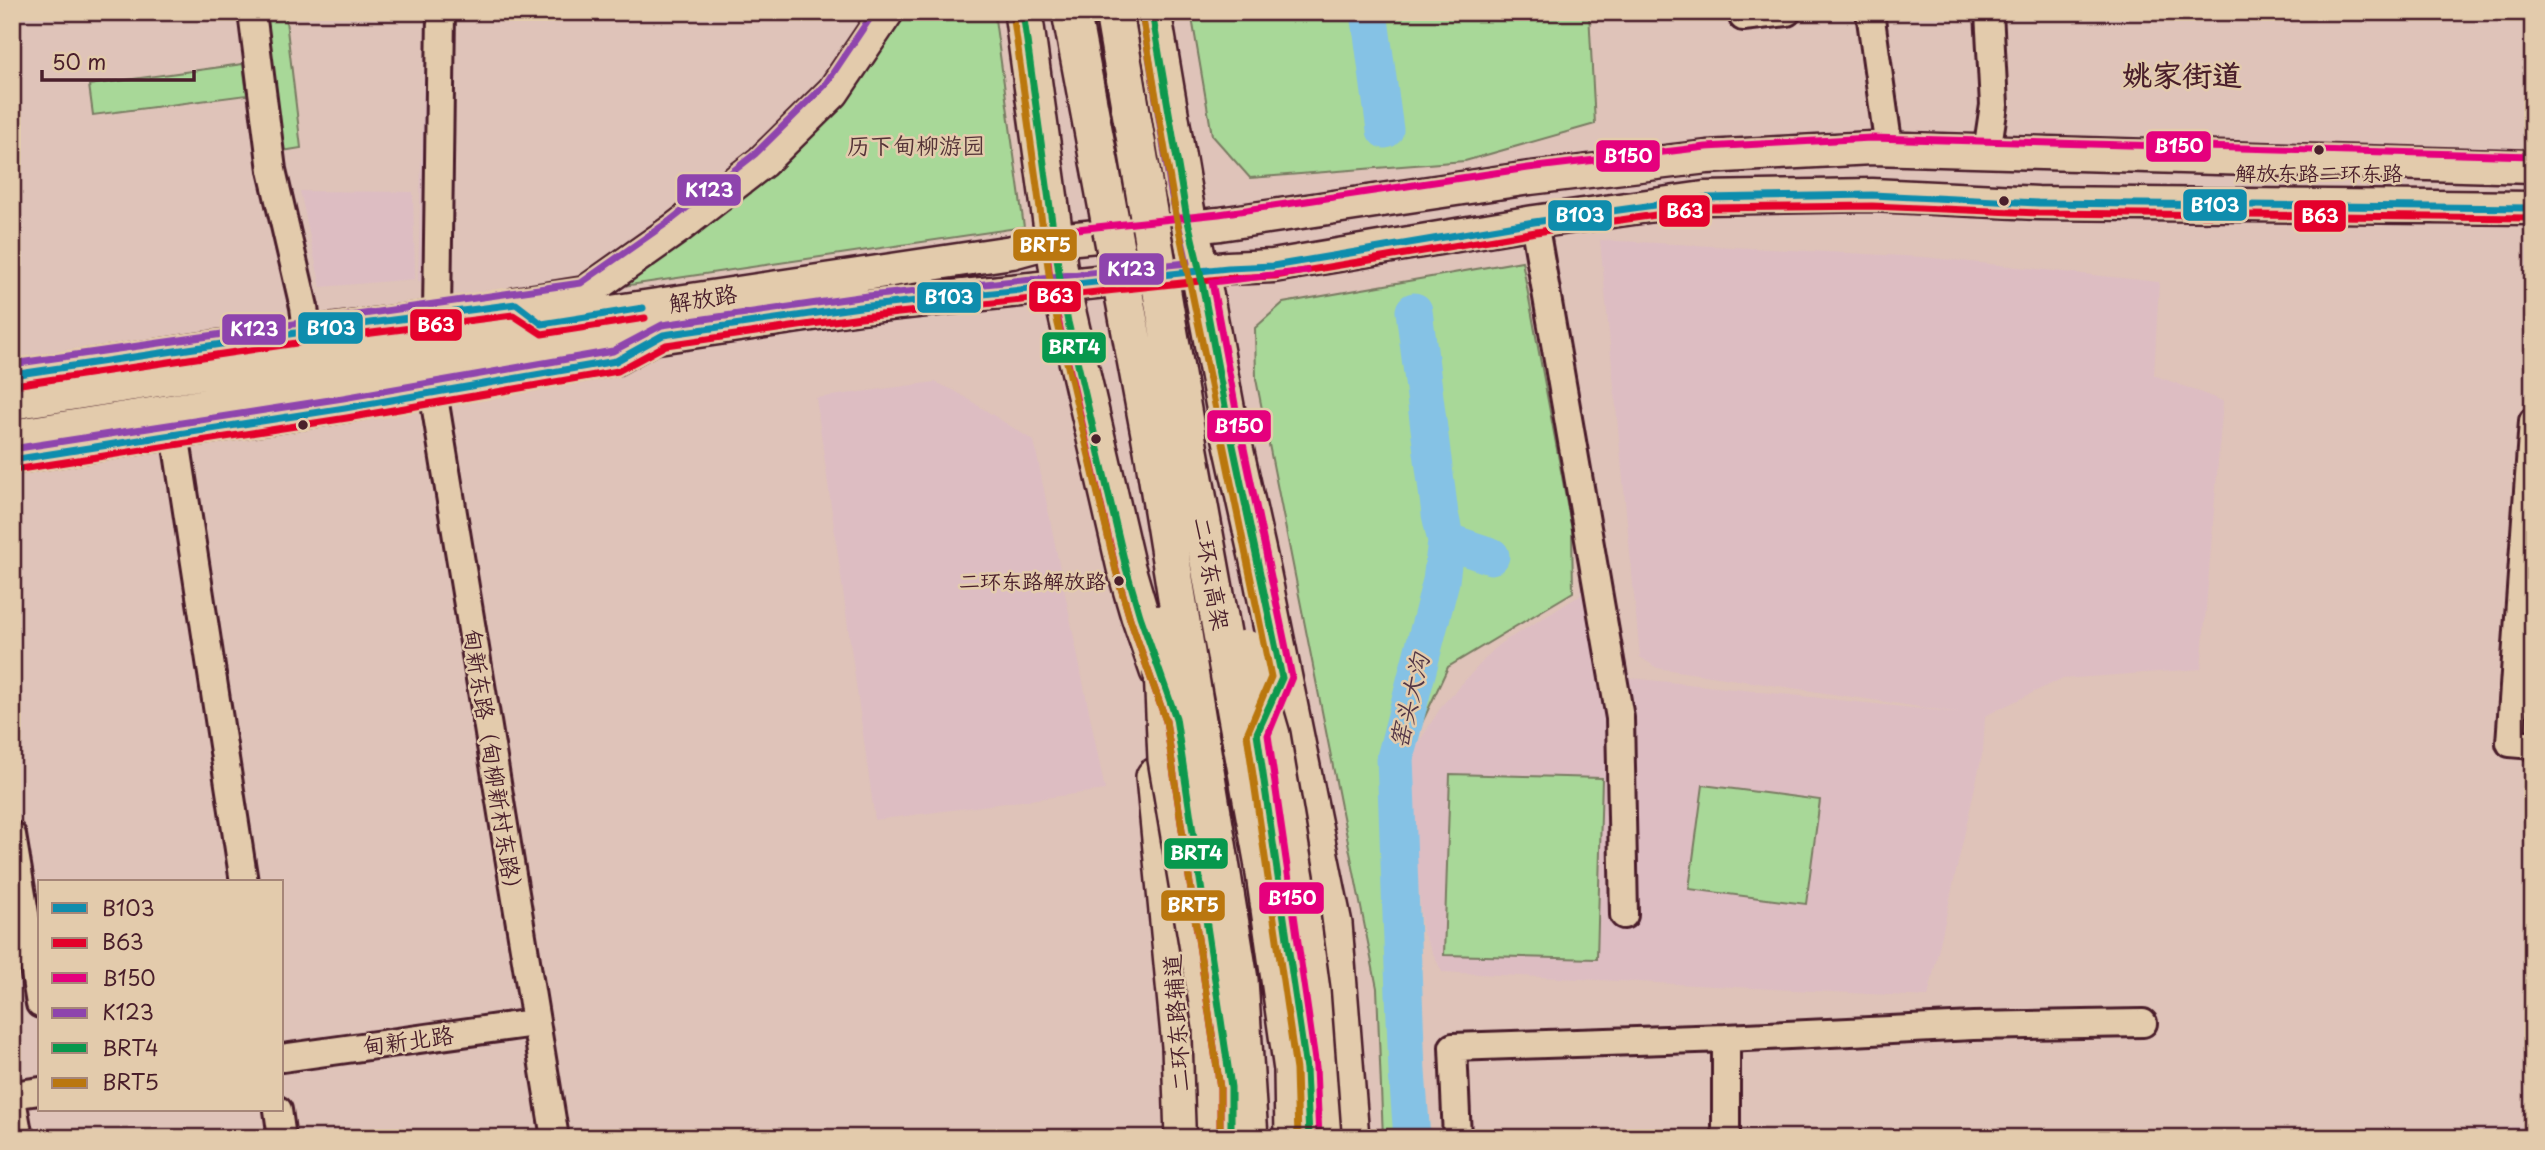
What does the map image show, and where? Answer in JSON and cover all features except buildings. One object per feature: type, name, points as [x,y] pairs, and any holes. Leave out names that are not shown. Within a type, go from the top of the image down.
[{"type":"highway","points":[[1023,12],[1061,287],[1126,568],[1176,718],[1231,1087],[1231,1138]]},
{"type":"highway","name":"二环东高架","points":[[1071,12],[1264,860],[1293,1070],[1294,1138]]},
{"type":"highway","name":"二环东高架","points":[[1114,12],[1239,980],[1249,1138]]},
{"type":"highway","points":[[1152,12],[1181,190],[1333,924],[1350,1138]]},
{"type":"highway","points":[[1171,453],[1167,759],[1212,1026],[1216,1138]]},
{"type":"highway","points":[[1171,453],[1271,735],[1311,991],[1322,1138]]},
{"type":"highway","name":"二环东路辅道","points":[[1140,616],[1181,1046],[1184,1138]]},
{"type":"highway","points":[[1282,678],[1257,733],[1306,1069],[1309,1138]]},
{"type":"main road","points":[[516,304],[552,315],[677,228],[762,162],[833,92],[887,12]]},
{"type":"main road","name":"解放路","points":[[12,403],[552,315],[855,276],[1012,252],[1056,240],[1220,225],[1468,187],[1707,157],[1889,149],[2533,167]]},
{"type":"main road","name":"解放路","points":[[12,436],[860,307],[1273,266],[1534,222],[1704,198],[1872,195],[2038,203],[2533,208]]},
{"type":"main road","points":[[855,276],[860,307]]},
{"type":"street","points":[[252,12],[272,170],[304,307],[307,331]]},
{"type":"street","points":[[437,314],[441,12]]},
{"type":"street","points":[[1742,12],[1743,17],[1787,12]]},
{"type":"street","points":[[1870,12],[1889,149]]},
{"type":"street","points":[[1987,152],[1994,105],[1989,12]]},
{"type":"street","points":[[1534,222],[1620,718],[1624,915]]},
{"type":"street","points":[[12,375],[307,331],[516,304]]},
{"type":"street","points":[[12,460],[345,408],[616,361],[663,335]]},
{"type":"street","name":"甸新东路（甸柳新村东路）","points":[[433,391],[534,1023],[555,1138]]},
{"type":"street","points":[[2533,421],[2510,743],[2533,745]]},
{"type":"street","points":[[174,433],[244,880]]},
{"type":"street","points":[[12,835],[38,992]]},
{"type":"street","name":"甸新北路","points":[[284,1058],[534,1023]]},
{"type":"street","points":[[1457,1138],[1453,1047],[1973,1026],[2143,1023]]},
{"type":"street","points":[[1726,1038],[1726,1138]]},
{"type":"street","points":[[19,1138],[12,1097],[38,1091]]},
{"type":"street","points":[[278,1112],[282,1138]]},
{"type":"shaded area","points":[[425,12],[438,12],[431,283],[418,281]]},
{"type":"shaded area","points":[[300,191],[413,192],[415,279],[321,287]]},
{"type":"shaded area","points":[[1600,240],[1923,257],[2159,282],[2154,375],[2223,401],[2201,669],[2061,679],[1985,716],[1983,751],[1928,997],[1442,972],[1422,931],[1409,758],[1443,704],[1498,645],[1581,595],[1577,532],[1530,261],[1555,258],[1621,651],[1631,678],[1960,713],[1657,668],[1640,657]]},
{"type":"shaded area","points":[[935,382],[955,391],[1034,441],[1105,790],[875,820],[816,398]]},
{"type":"shaded area","points":[[2533,1126],[2533,1138],[2385,1138],[2389,1131]]},
{"type":"green space","points":[[260,12],[285,12],[301,148],[276,152]]},
{"type":"green space","name":"历下甸柳游园","points":[[892,12],[994,12],[1024,227],[603,289],[678,230]]},
{"type":"green space","points":[[1191,12],[1589,12],[1595,124],[1465,161],[1250,178],[1212,135]]},
{"type":"green space","points":[[243,64],[247,95],[93,115],[89,85]]},
{"type":"green space","points":[[1522,261],[1572,530],[1573,592],[1448,667],[1406,757],[1384,758],[1422,1138],[1383,1138],[1377,988],[1256,379],[1255,328],[1283,303]]},
{"type":"green space","points":[[1450,774],[1602,778],[1597,959],[1444,955]]},
{"type":"green space","points":[[1703,785],[1820,800],[1806,904],[1689,889]]},
{"type":"waterway","name":"窑头大沟","points":[[1369,12],[1385,130]]},
{"type":"waterway","name":"窑头大沟","points":[[1412,1138],[1395,758],[1441,581],[1446,541],[1440,514],[1414,311]]},
{"type":"waterway","points":[[1446,541],[1491,556]]},
{"type":"transit line","name":"K123","points":[[12,364],[581,283],[671,220],[755,154],[825,85],[874,12]]},
{"type":"transit line","name":"BRT4","points":[[1023,12],[1068,322],[1126,568],[1176,718],[1231,1087],[1231,1138]]},
{"type":"transit line","name":"BRT4","points":[[1152,12],[1186,213],[1282,678],[1257,733],[1306,1069],[1309,1138]]},
{"type":"transit line","name":"BRT5","points":[[1013,13],[1058,324],[1116,571],[1166,721],[1220,1088],[1220,1138]]},
{"type":"transit line","name":"K123","points":[[12,449],[343,398],[613,351],[662,325],[859,297],[1187,263],[1171,192],[1142,14]]},
{"type":"transit line","name":"BRT5","points":[[1142,14],[1176,215],[1271,677],[1247,734],[1296,1070],[1298,1138]]},
{"type":"transit line","name":"B150","points":[[1220,1138],[1220,1088],[1166,721],[1130,619],[1116,570],[1051,289],[1046,240],[1049,232],[1219,214],[1528,168],[1706,147],[1871,138],[2533,156]]},
{"type":"transit line","name":"B103","points":[[12,460],[345,408],[616,361],[663,335],[860,307],[1228,268],[1273,266],[1534,222],[1704,198],[1872,195],[2038,203],[2533,208]]},
{"type":"transit line","name":"B63","points":[[14,470],[347,418],[618,371],[666,345],[861,317],[1229,278],[1275,276],[1536,232],[1705,208],[1872,206],[2038,213],[2533,218]]},
{"type":"transit line","name":"B150","points":[[1307,271],[1212,282],[1292,677],[1268,735],[1316,1067],[1319,1138]]},
{"type":"transit line","name":"B103","points":[[12,375],[316,330],[516,304],[542,324],[643,308]]},
{"type":"transit line","name":"B63","points":[[14,385],[317,340],[513,315],[542,334],[645,318]]},
{"type":"place","name":"解放东路二环东路","points":[[2319,150]]},
{"type":"place","name":"二环东路解放路","points":[[1119,581]]},
{"type":"district","name":"姚家街道","points":[[2182,76]]}]
